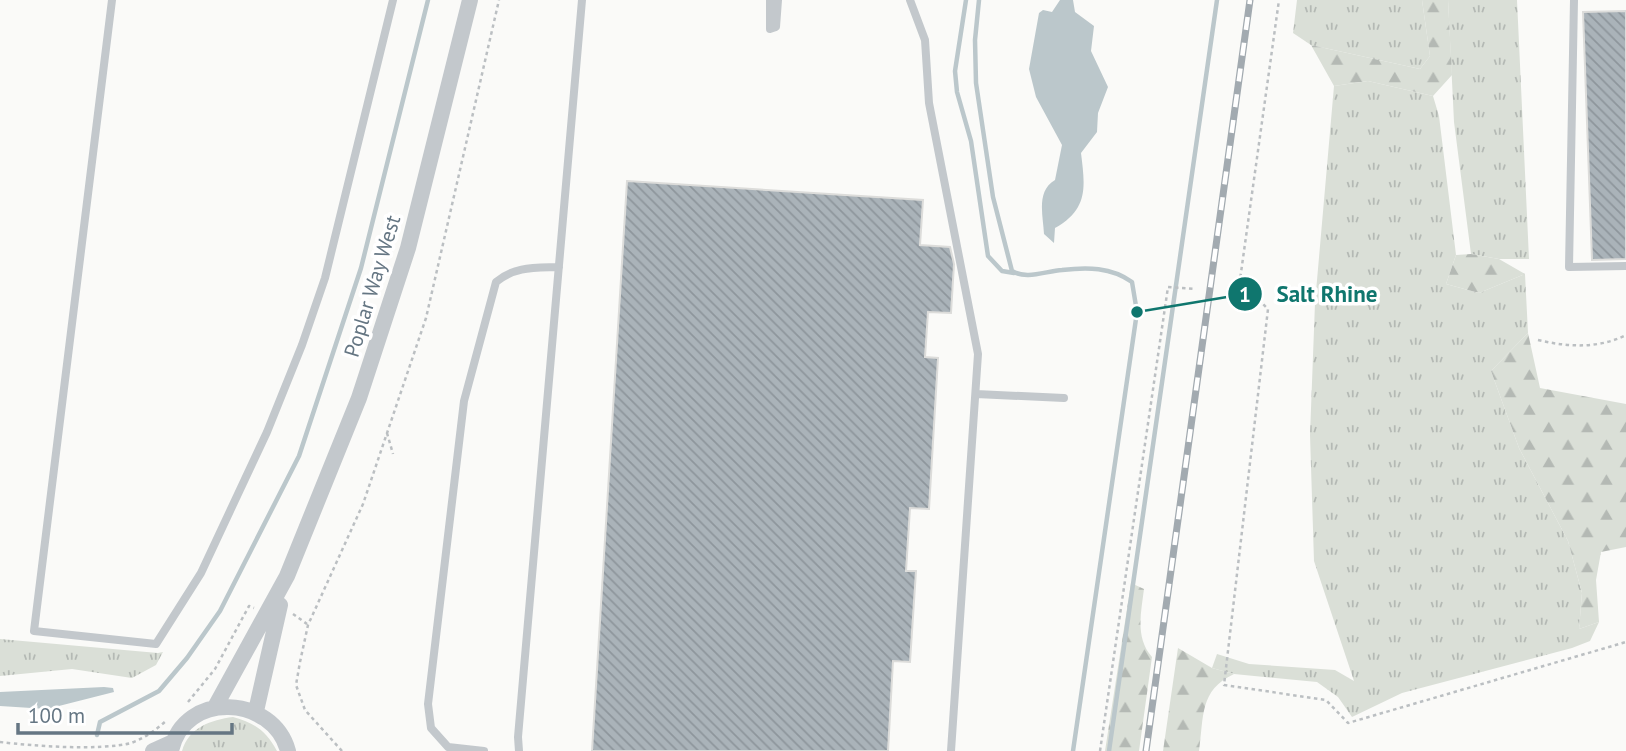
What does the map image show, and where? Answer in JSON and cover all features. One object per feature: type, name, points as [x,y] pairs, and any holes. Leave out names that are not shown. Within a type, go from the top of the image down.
[{"type":"street","name":"Poplar Way West","points":[[256,711],[273,613],[359,398],[408,247],[471,0]]},
{"type":"street","name":"Poplar Way West","points":[[215,707],[273,613]]},
{"type":"street","points":[[153,751],[172,746],[184,725],[215,707],[236,706],[256,711],[274,724],[290,747]]},
{"type":"lane","points":[[112,0],[34,631],[156,644],[201,573],[271,423],[302,345],[325,278],[393,0]]},
{"type":"lane","points":[[519,751],[518,737],[582,0]]},
{"type":"lane","points":[[771,0],[770,29],[776,27],[779,0]]},
{"type":"lane","points":[[911,0],[925,40],[929,103],[978,354],[951,751]]},
{"type":"lane","points":[[1574,0],[1569,267],[1626,266]]},
{"type":"lane","points":[[484,751],[448,747],[431,728],[428,704],[464,401],[496,282],[506,273],[523,268],[559,267]]},
{"type":"lane","points":[[976,394],[1064,398]]},
{"type":"path","points":[[341,751],[305,710],[296,685],[308,625],[363,504],[426,318],[499,0]]},
{"type":"path","points":[[1238,294],[1279,0]]},
{"type":"path","points":[[1100,751],[1169,287],[1195,289]]},
{"type":"path","points":[[1227,293],[1259,300],[1268,309],[1224,685],[1326,700],[1348,723],[1626,642]]},
{"type":"path","points":[[1538,340],[1565,346],[1608,344],[1626,335]]},
{"type":"path","points":[[387,433],[393,454]]},
{"type":"path","points":[[181,708],[215,670],[249,606],[299,617],[308,625]]},
{"type":"path","points":[[0,742],[73,749],[108,748],[130,744],[153,732],[173,715]]},
{"type":"green space","points":[[1297,0],[1422,0],[1430,56],[1420,69],[1311,45],[1293,33]]},
{"type":"green space","points":[[1422,0],[1448,0],[1452,75],[1433,96],[1368,81],[1334,86],[1311,45],[1420,69],[1430,56]]},
{"type":"green space","points":[[1448,0],[1517,0],[1529,259],[1499,259],[1471,254],[1454,122]]},
{"type":"green space","points":[[1368,81],[1433,96],[1439,116],[1456,255],[1446,284],[1479,293],[1525,274],[1528,333],[1491,371],[1519,448],[1568,541],[1582,593],[1579,629],[1599,622],[1590,641],[1572,648],[1402,693],[1352,717],[1338,697],[1317,682],[1234,674],[1212,668],[1217,654],[1249,664],[1335,670],[1354,681],[1314,561],[1310,435],[1315,303],[1334,86]]},
{"type":"green space","points":[[1471,254],[1499,259],[1525,274],[1479,293],[1446,284],[1456,255]]},
{"type":"green space","points":[[1528,333],[1540,388],[1626,404],[1626,547],[1601,552],[1596,580],[1599,622],[1579,629],[1582,593],[1568,541],[1519,448],[1491,371]]},
{"type":"green space","points":[[1131,583],[1144,589],[1141,633],[1152,657],[1139,751],[1105,751]]},
{"type":"green space","points":[[0,639],[163,652],[156,665],[132,678],[72,669],[0,676]]},
{"type":"green space","points":[[1178,648],[1212,668],[1234,674],[1214,688],[1209,696],[1203,716],[1199,751],[1163,751]]},
{"type":"green space","points":[[233,717],[259,729],[277,751],[182,751],[195,730],[217,720]]},
{"type":"shaded area","points":[[1060,0],[1073,0],[1075,12],[1094,26],[1091,51],[1108,87],[1098,113],[1097,132],[1081,153],[1083,186],[1079,205],[1066,221],[1055,228],[1054,243],[1044,234],[1042,204],[1045,190],[1055,180],[1062,145],[1036,97],[1029,69],[1039,13],[1043,10],[1052,12]]},
{"type":"shaded area","points":[[113,688],[114,692],[47,709],[0,706],[0,692]]},
{"type":"building","points":[[1626,11],[1626,259],[1592,260],[1583,12]]},
{"type":"building","points":[[627,181],[923,200],[920,245],[950,247],[954,264],[951,313],[928,312],[925,357],[938,358],[929,509],[910,508],[906,571],[916,571],[910,662],[893,661],[888,751],[592,751]]},
{"type":"waterway","points":[[97,735],[100,722],[159,691],[187,658],[220,611],[299,456],[361,268],[428,0]]},
{"type":"waterway","points":[[966,0],[955,71],[957,92],[971,141],[988,256],[1002,271],[1014,273]]},
{"type":"waterway","points":[[979,0],[975,40],[976,83],[993,197],[1012,271],[1023,275],[1090,269],[1116,273],[1132,282],[1137,312],[1073,751]]},
{"type":"waterway","points":[[1109,751],[1217,0]]},
{"type":"railway","points":[[1146,751],[1250,0]]},
{"type":"place","name":"Salt Rhine","points":[[1137,312]]}]
